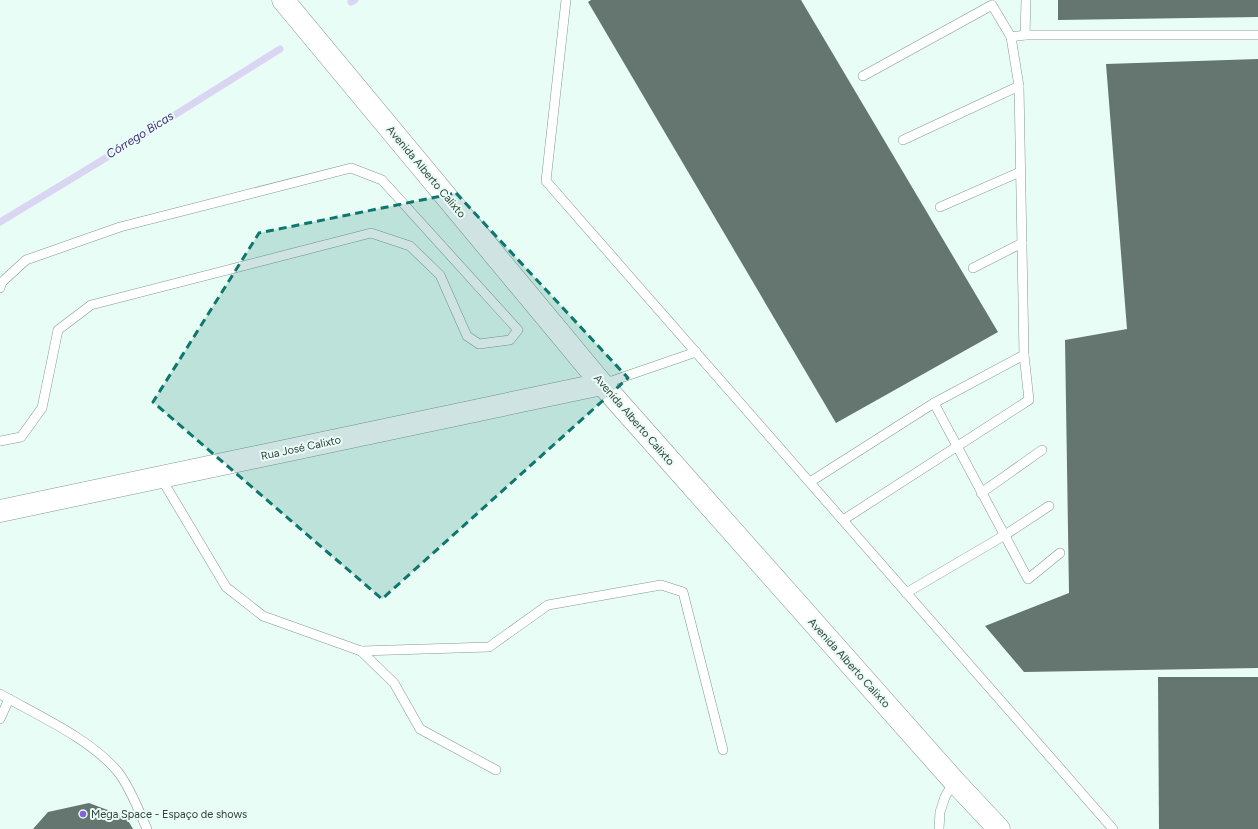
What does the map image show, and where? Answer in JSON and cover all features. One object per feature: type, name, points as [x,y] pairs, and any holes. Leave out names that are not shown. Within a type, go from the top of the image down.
[{"type":"street","name":"Avenida Alberto Calixto","points":[[283,0],[602,384],[954,781],[999,829]]},
{"type":"street","name":"Rua José Calixto","points":[[0,511],[602,384]]},
{"type":"lane","points":[[566,0],[546,181],[1113,829]]},
{"type":"lane","points":[[1025,35],[1026,0]]},
{"type":"lane","points":[[843,520],[1029,400],[1024,355],[1019,86],[1011,37],[992,5],[863,76]]},
{"type":"lane","points":[[1011,37],[1025,35],[1258,35]]},
{"type":"lane","points":[[903,140],[1019,86]]},
{"type":"lane","points":[[0,288],[2,282],[26,260],[120,227],[351,168],[382,180],[518,330],[510,340],[479,344],[467,336],[440,275],[410,246],[371,233],[92,306],[58,330],[42,408],[21,437],[0,441]]},
{"type":"lane","points":[[940,207],[1020,172]]},
{"type":"lane","points":[[973,268],[1022,243]]},
{"type":"lane","points":[[602,384],[696,352]]},
{"type":"lane","points":[[810,482],[934,403],[1024,355]]},
{"type":"lane","points":[[934,403],[1028,579],[1060,553]]},
{"type":"lane","points":[[982,493],[1042,450]]},
{"type":"lane","points":[[161,478],[226,587],[263,616],[361,651],[489,647],[548,605],[661,584],[683,592],[723,750]]},
{"type":"lane","points":[[906,593],[1005,535],[1049,506]]},
{"type":"lane","points":[[361,651],[394,683],[420,729],[496,770]]},
{"type":"lane","points":[[0,694],[77,737],[96,751],[118,772],[147,829]]},
{"type":"lane","points":[[0,719],[9,699]]},
{"type":"lane","points":[[939,829],[940,812],[945,797],[954,781]]},
{"type":"highlighted area","points":[[456,193],[628,378],[382,599],[153,402],[259,233]]},
{"type":"building","points":[[591,0],[801,0],[998,332],[836,423],[588,2]]},
{"type":"building","points":[[1058,0],[1258,0],[1258,17],[1058,20]]},
{"type":"building","points":[[1258,59],[1258,668],[1024,672],[985,626],[1069,593],[1065,340],[1127,329],[1106,64]]},
{"type":"building","points":[[1158,677],[1258,677],[1258,829],[1159,829]]},
{"type":"building","name":"Mega Space - Espaço de shows","points":[[89,803],[126,817],[133,829],[33,829],[48,812]]},
{"type":"waterway","name":"Córrego Bicas","points":[[351,2],[355,0]]},
{"type":"waterway","name":"Córrego Bicas","points":[[0,222],[114,153],[280,49]]},
{"type":"place","name":"Mega Space - Espaço de shows","points":[[83,814]]}]
